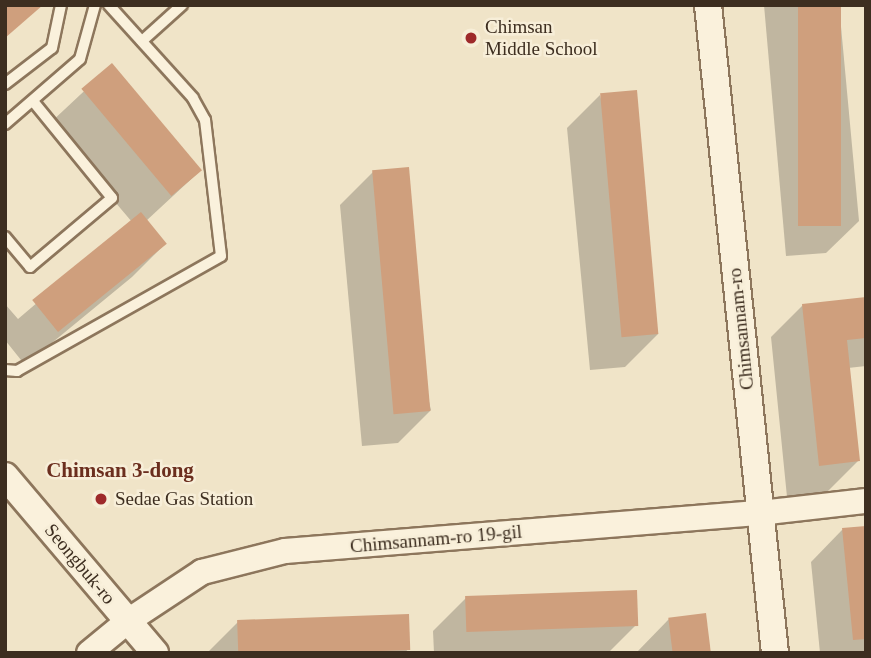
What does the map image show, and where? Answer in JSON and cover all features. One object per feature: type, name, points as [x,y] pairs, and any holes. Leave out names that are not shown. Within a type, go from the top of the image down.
[{"type":"main road","name":"Chimsannam-ro","points":[[708,5],[775,653]]},
{"type":"main road","name":"Seongbuk-ro","points":[[5,476],[155,653]]},
{"type":"street","name":"Chimsannam-ro 19-gil","points":[[89,653],[128,621],[202,572],[285,551],[760,513],[866,501]]},
{"type":"lane","points":[[5,84],[52,48],[61,5]]},
{"type":"lane","points":[[5,124],[80,59],[95,5]]},
{"type":"lane","points":[[5,370],[17,371],[221,256],[205,120],[193,98],[108,5]]},
{"type":"lane","points":[[142,41],[182,5]]},
{"type":"lane","points":[[5,237],[30,267],[113,198],[33,101]]},
{"type":"building","points":[[5,5],[43,5],[5,38]]},
{"type":"building","points":[[798,5],[841,5],[841,226],[798,226]]},
{"type":"building","points":[[112,63],[202,170],[171,196],[81,89]]},
{"type":"building","points":[[637,90],[658,334],[621,337],[600,93]]},
{"type":"building","points":[[409,167],[430,411],[393,414],[372,170]]},
{"type":"building","points":[[141,212],[167,244],[58,332],[32,300]]},
{"type":"building","points":[[866,297],[866,338],[847,340],[860,461],[819,466],[802,304]]},
{"type":"building","points":[[866,526],[866,639],[853,640],[842,528]]},
{"type":"building","points":[[637,590],[638,626],[466,632],[465,596]]},
{"type":"building","points":[[706,613],[711,653],[673,653],[668,618]]},
{"type":"building","points":[[409,614],[410,650],[238,653],[237,620]]},
{"type":"place","name":"Chimsan Middle School","points":[[471,38]]},
{"type":"place","name":"Sedae Gas Station","points":[[101,499]]},
{"type":"district","name":"Chimsan 3-dong","points":[[120,470]]}]
